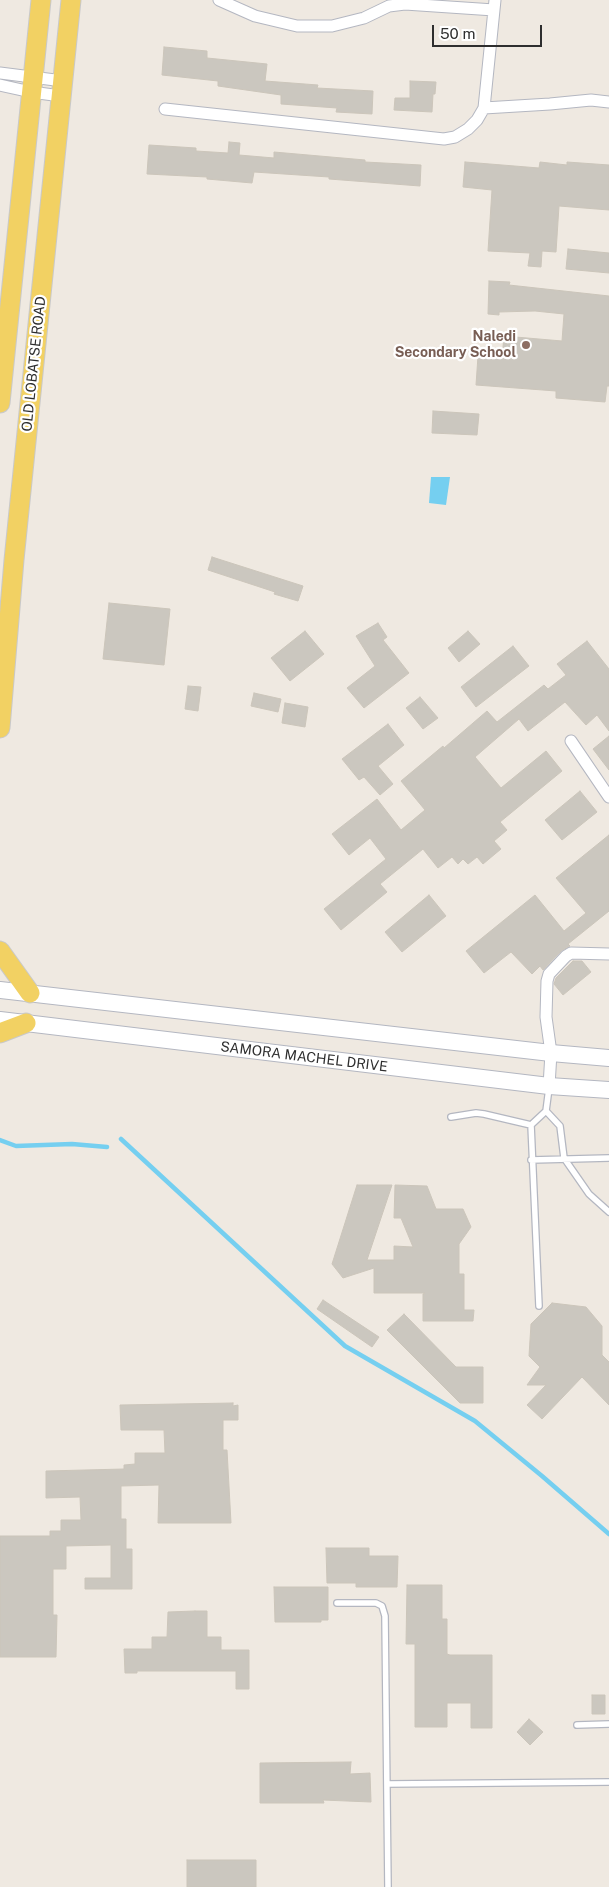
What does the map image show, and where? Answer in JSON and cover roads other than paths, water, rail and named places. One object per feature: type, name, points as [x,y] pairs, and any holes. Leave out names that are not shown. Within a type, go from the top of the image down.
[{"type":"main road","points":[[0,403],[42,0]]},
{"type":"main road","name":"OLD LOBATSE ROAD","points":[[0,728],[7,558],[71,0]]},
{"type":"main road","points":[[0,951],[30,993]]},
{"type":"main road","points":[[0,990],[609,1058]]},
{"type":"main road","name":"SAMORA MACHEL DRIVE","points":[[0,1020],[549,1086],[609,1090]]},
{"type":"main road","points":[[0,1033],[26,1023]]},
{"type":"street","points":[[165,109],[444,139],[455,137],[468,129],[477,120],[484,108],[494,5],[405,4],[389,6],[364,18],[332,26],[298,26],[255,16],[219,0]]},
{"type":"street","points":[[0,73],[32,85]]},
{"type":"street","points":[[0,85],[32,85],[62,89]]},
{"type":"street","points":[[484,108],[590,100],[609,102]]},
{"type":"street","points":[[571,741],[609,797]]},
{"type":"street","points":[[549,1086],[551,1053],[546,1017],[547,981],[549,974],[571,953],[609,954]]},
{"type":"lane","points":[[539,1306],[531,1125],[546,1111],[549,1086]]},
{"type":"lane","points":[[546,1111],[560,1126],[564,1158],[589,1194],[609,1212]]},
{"type":"lane","points":[[451,1117],[476,1113],[531,1125]]},
{"type":"lane","points":[[532,1160],[609,1158]]},
{"type":"lane","points":[[337,1603],[376,1603],[382,1606],[385,1616],[388,1887]]},
{"type":"lane","points":[[577,1725],[609,1724]]},
{"type":"lane","points":[[387,1784],[609,1782]]},
{"type":"water","points":[[431,477],[450,477],[446,505],[429,503]]},
{"type":"waterway","points":[[121,1139],[345,1346],[475,1421],[609,1534]]},
{"type":"waterway","points":[[0,1140],[16,1146],[72,1144],[107,1147]]},
{"type":"place","name":"Naledi Secondary School","points":[[526,345]]}]
